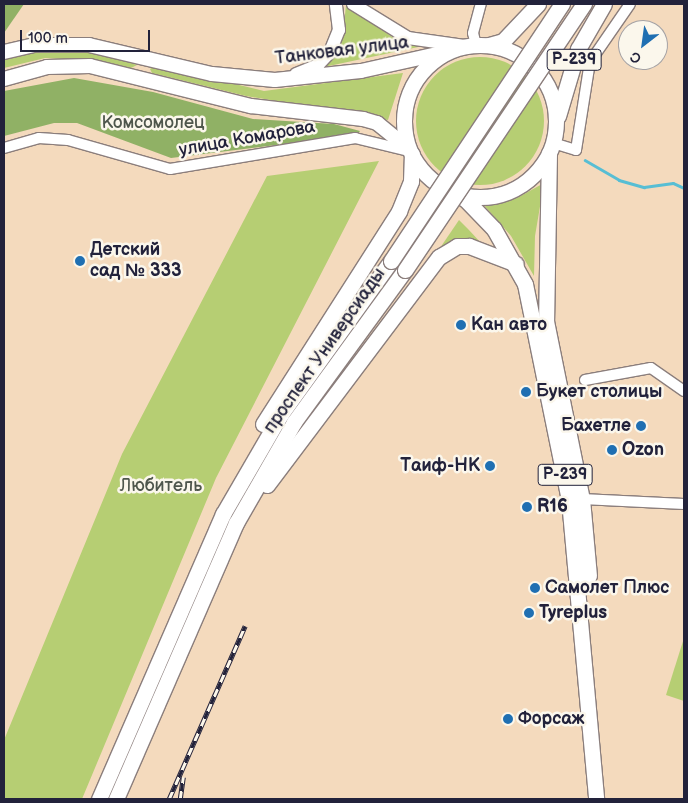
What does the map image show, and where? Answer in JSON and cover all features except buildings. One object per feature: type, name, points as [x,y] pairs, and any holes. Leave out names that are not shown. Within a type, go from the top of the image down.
[{"type":"main road","points":[[223,514],[246,455],[294,371],[399,211],[411,181],[410,152],[404,127],[409,93],[428,64],[448,52],[503,41],[538,4]]},
{"type":"main road","name":"проспект Универсиады","points":[[99,799],[223,514],[281,414],[391,261],[562,4]]},
{"type":"main road","name":"проспект Универсиады","points":[[116,799],[236,523],[294,422],[405,270],[584,4]]},
{"type":"main road","name":"Р-239","points":[[604,4],[578,50],[556,122],[551,148],[546,322],[582,500],[604,799]]},
{"type":"main road","name":"Танковая улица","points":[[4,52],[34,45],[89,45],[212,74],[275,80],[361,71],[448,52]]},
{"type":"main road","name":"Р-239","points":[[476,45],[510,50],[537,70],[549,89],[556,122]]},
{"type":"main road","points":[[141,77],[145,57]]},
{"type":"main road","points":[[4,79],[46,67],[90,66],[141,77],[250,106],[360,118],[376,122],[410,152]]},
{"type":"main road","name":"Р-239","points":[[442,187],[469,196],[505,193],[531,178],[551,148]]},
{"type":"main road","name":"Р-239","points":[[410,152],[442,187],[476,210],[517,265],[533,318],[568,492],[579,576],[596,799]]},
{"type":"main road","points":[[236,523],[439,257],[457,246],[469,246],[517,265]]},
{"type":"street","points":[[275,80],[310,70],[323,61],[339,30],[336,4]]},
{"type":"street","points":[[353,4],[408,38],[476,45],[473,33],[481,4]]},
{"type":"street","points":[[551,148],[576,150],[590,62],[630,4]]},
{"type":"street","points":[[355,138],[366,131],[360,118]]},
{"type":"street","name":"улица Комарова","points":[[4,148],[38,138],[68,140],[170,169],[355,138],[410,152]]},
{"type":"street","points":[[584,380],[651,368],[684,390]]},
{"type":"street","points":[[582,500],[684,504]]},
{"type":"green space","points":[[4,4],[24,4],[4,33]]},
{"type":"green space","points":[[346,5],[398,41],[423,46],[324,67],[343,34]]},
{"type":"green space","points":[[44,49],[97,52],[137,65],[131,68],[100,61],[45,58],[4,68],[4,59]]},
{"type":"green space","points":[[480,57],[493,58],[505,62],[525,76],[539,96],[543,108],[543,134],[539,146],[525,166],[505,180],[493,184],[480,185],[467,184],[455,180],[435,166],[421,146],[417,134],[416,121],[417,108],[421,96],[435,76],[455,62],[467,58]]},
{"type":"green space","points":[[155,65],[264,91],[403,73],[388,120],[246,96],[152,73],[150,69]]},
{"type":"green space","name":"Комсомолец","points":[[74,78],[153,92],[253,119],[334,124],[360,131],[357,135],[171,158],[77,123],[54,123],[4,136],[4,91]]},
{"type":"green space","name":"Любитель","points":[[379,161],[216,478],[82,799],[4,799],[4,740],[122,454],[267,176]]},
{"type":"green space","points":[[544,183],[535,236],[534,276],[511,236],[482,203],[517,198]]},
{"type":"green space","points":[[459,220],[482,244],[440,248]]},
{"type":"green space","points":[[684,638],[684,701],[666,695]]},
{"type":"waterway","points":[[585,160],[619,180],[644,187],[673,183],[684,188]]},
{"type":"railway","points":[[169,799],[245,626]]},
{"type":"railway","points":[[180,799],[183,777]]},
{"type":"place","name":"Детский сад № 333","points":[[80,261]]},
{"type":"place","name":"Кан авто","points":[[461,325]]},
{"type":"place","name":"Букет столицы","points":[[526,392]]},
{"type":"place","name":"Бахетле","points":[[641,426]]},
{"type":"place","name":"Ozon","points":[[612,450]]},
{"type":"place","name":"Таиф-НК","points":[[490,466]]},
{"type":"place","name":"R16","points":[[527,507]]},
{"type":"place","name":"Самолет Плюс","points":[[535,588]]},
{"type":"place","name":"Tyreplus","points":[[529,613]]},
{"type":"place","name":"Форсаж","points":[[508,719]]}]
